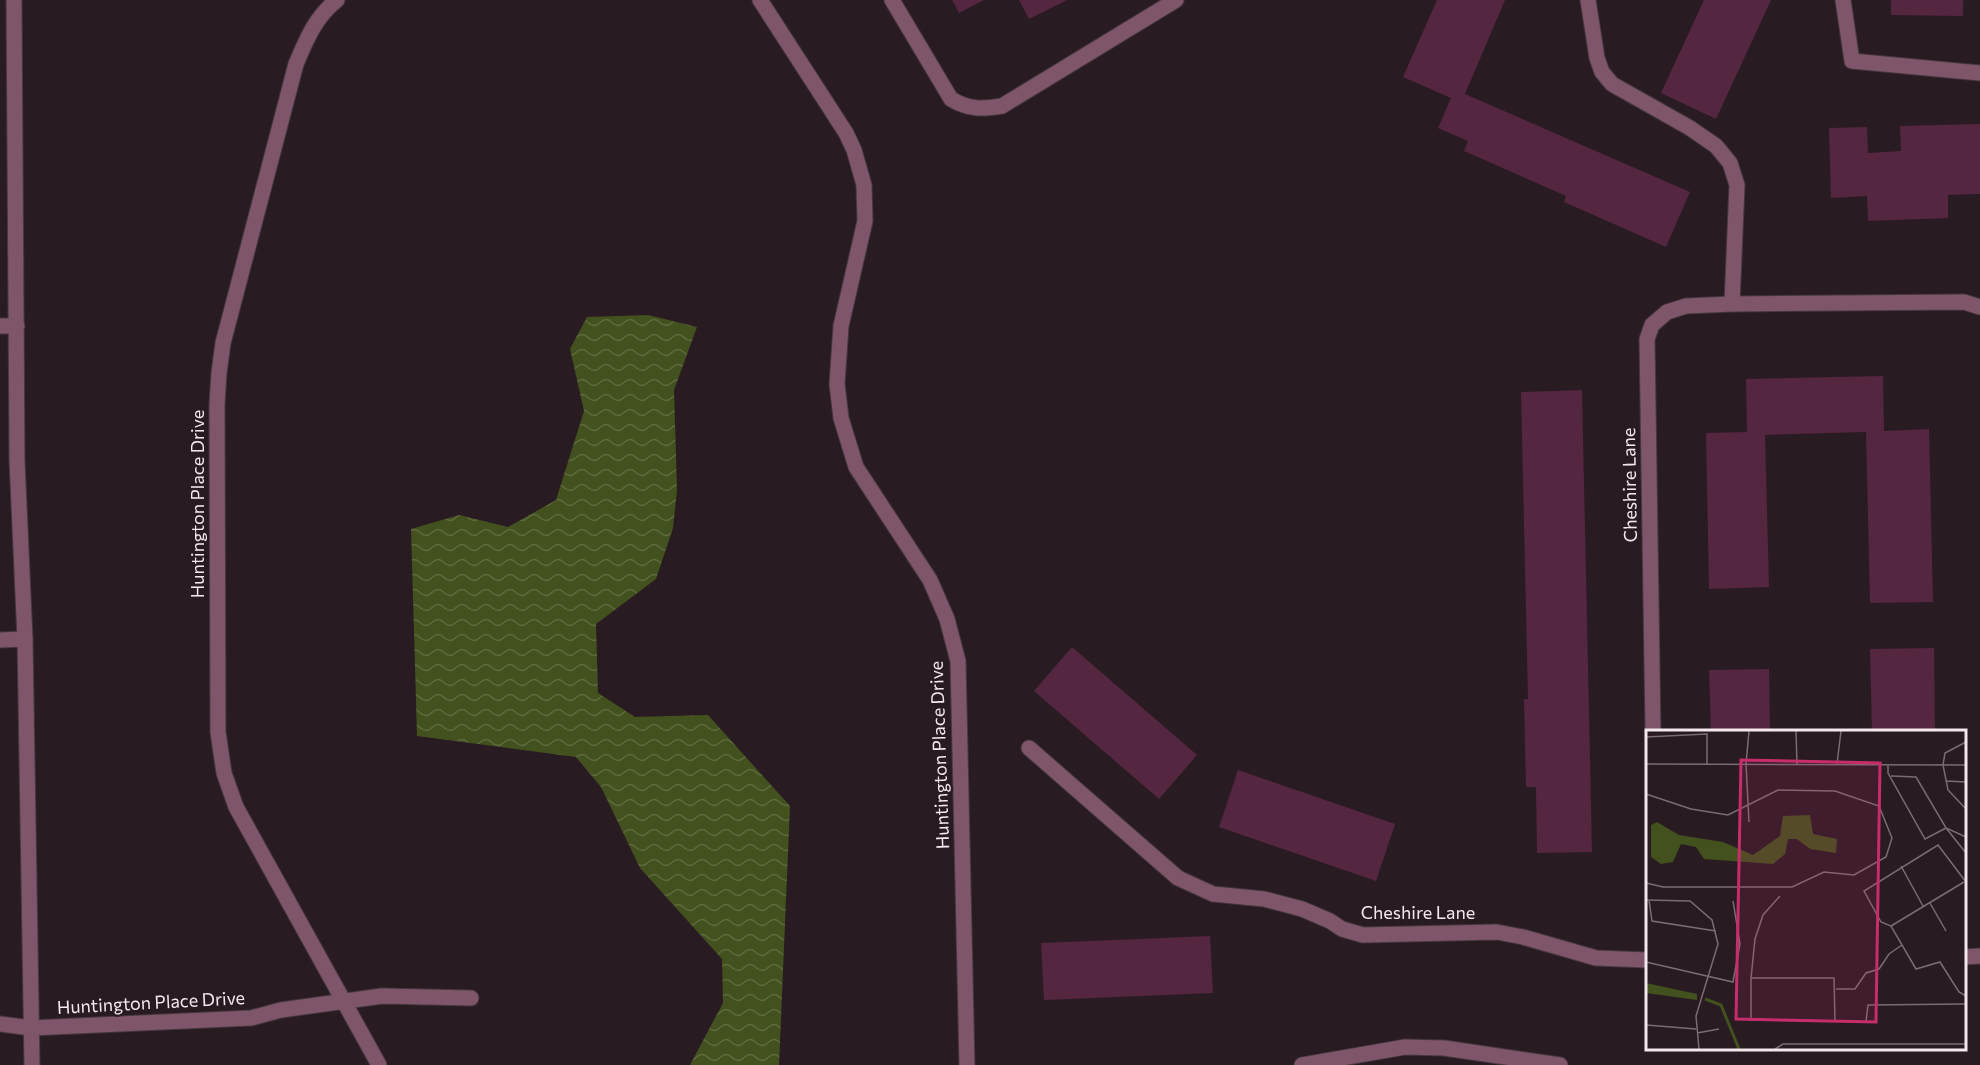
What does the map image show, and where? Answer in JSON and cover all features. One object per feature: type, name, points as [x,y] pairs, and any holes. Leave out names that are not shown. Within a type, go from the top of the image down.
[{"type":"street","points":[[14,0],[18,460],[26,639],[32,1065]]},
{"type":"street","name":"Huntington Place Drive","points":[[337,0],[330,5],[310,31],[296,64],[223,343],[217,404],[218,732],[224,773],[236,807],[379,1065]]},
{"type":"street","name":"Huntington Place Drive","points":[[760,0],[846,133],[854,150],[864,185],[865,221],[841,326],[837,384],[841,418],[856,467],[930,580],[947,619],[958,661],[967,1065]]},
{"type":"street","points":[[892,0],[951,99],[962,106],[980,110],[1002,106],[1176,0]]},
{"type":"street","points":[[1588,0],[1597,58],[1602,72],[1612,84],[1699,134],[1716,146],[1730,163],[1737,185],[1732,304]]},
{"type":"street","points":[[1843,0],[1852,62],[1980,73]]},
{"type":"street","name":"Cheshire Lane","points":[[1653,730],[1647,339],[1652,325],[1667,312],[1686,306],[1964,302],[1980,307]]},
{"type":"street","points":[[0,326],[17,326]]},
{"type":"street","points":[[0,640],[26,639]]},
{"type":"street","name":"Cheshire Lane","points":[[1029,748],[1178,878],[1213,894],[1264,899],[1292,906],[1330,921],[1342,929],[1363,935],[1497,932],[1596,958],[1646,960]]},
{"type":"street","points":[[1965,957],[1980,956]]},
{"type":"street","name":"Huntington Place Drive","points":[[0,1024],[31,1028],[251,1018],[281,1010],[382,996],[471,998]]},
{"type":"street","points":[[1302,1065],[1405,1047],[1444,1048],[1560,1065]]},
{"type":"water","points":[[648,315],[697,327],[674,390],[677,490],[673,528],[656,579],[596,624],[598,693],[635,717],[708,715],[790,806],[779,1065],[690,1065],[723,1003],[722,959],[640,868],[601,787],[576,757],[417,736],[411,529],[459,515],[508,527],[556,500],[584,411],[570,349],[587,317]]},
{"type":"building","points":[[952,0],[984,0],[959,13]]},
{"type":"building","points":[[1019,0],[1067,0],[1029,19]]},
{"type":"building","points":[[1437,0],[1505,0],[1465,94],[1690,192],[1666,247],[1564,202],[1566,196],[1464,151],[1468,141],[1438,128],[1451,98],[1403,77]]},
{"type":"building","points":[[1704,0],[1771,0],[1716,119],[1661,93]]},
{"type":"building","points":[[1891,0],[1963,0],[1963,16],[1891,15]]},
{"type":"building","points":[[1980,124],[1980,194],[1948,195],[1948,218],[1868,221],[1867,196],[1831,198],[1829,128],[1867,127],[1868,153],[1901,151],[1900,126]]},
{"type":"building","points":[[1883,376],[1884,431],[1929,429],[1933,602],[1870,603],[1866,432],[1765,435],[1769,587],[1709,589],[1706,433],[1747,432],[1746,379]]},
{"type":"building","points":[[1582,390],[1592,852],[1537,853],[1536,787],[1526,787],[1524,699],[1528,699],[1521,392]]},
{"type":"building","points":[[1072,647],[1197,755],[1159,799],[1034,691]]},
{"type":"building","points":[[1934,648],[1935,730],[1872,730],[1870,649]]},
{"type":"building","points":[[1769,669],[1770,730],[1711,730],[1709,670]]},
{"type":"building","points":[[1238,770],[1395,824],[1376,881],[1219,827]]},
{"type":"building","points":[[1210,936],[1213,993],[1044,1000],[1041,943]]}]
